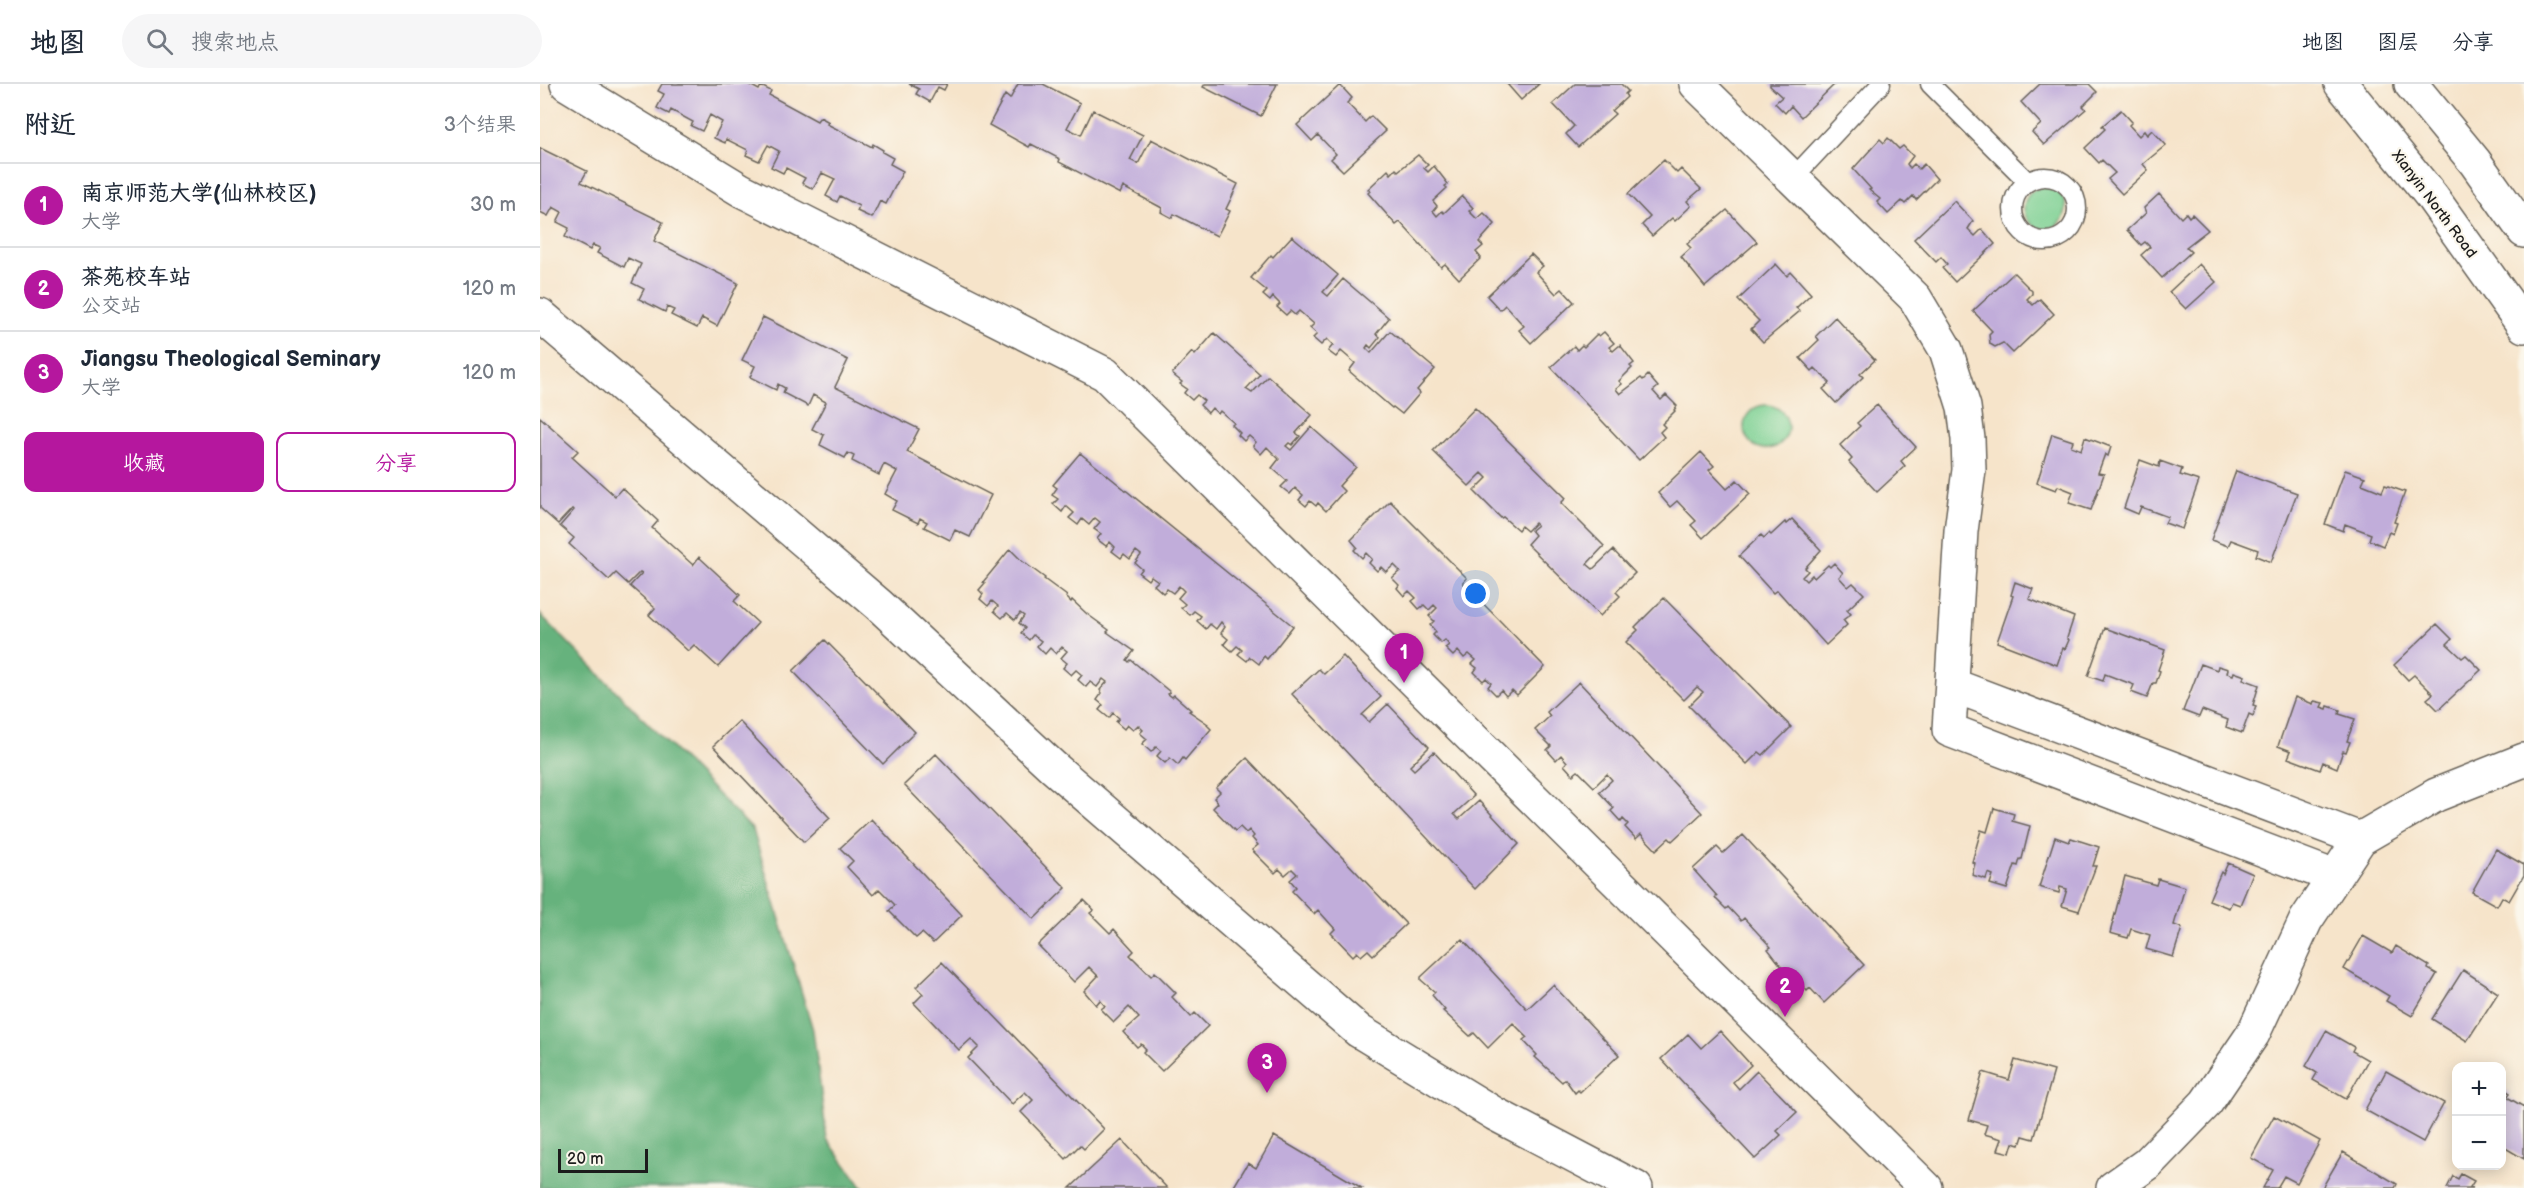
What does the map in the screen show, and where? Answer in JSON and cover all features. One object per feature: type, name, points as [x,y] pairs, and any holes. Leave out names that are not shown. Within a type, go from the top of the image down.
[{"type":"street","points":[[567,84],[741,189],[1105,374],[1926,1188]]},
{"type":"street","points":[[1696,84],[1915,298],[1946,350],[1956,378],[1968,439],[1969,470],[1961,531],[1949,730],[2335,877]]},
{"type":"street","name":"Xianyin North Road","points":[[2342,84],[2432,197],[2524,326]]},
{"type":"street","points":[[2411,84],[2475,162],[2524,231]]},
{"type":"street","points":[[540,315],[879,605],[1053,767],[1359,1031],[1495,1114],[1636,1188]]},
{"type":"street","points":[[1952,686],[2360,838]]},
{"type":"street","points":[[2113,1188],[2147,1164],[2206,1103],[2253,1034],[2306,920],[2360,838],[2436,795],[2524,760]]},
{"type":"lane","points":[[1792,178],[1881,84]]},
{"type":"lane","points":[[1930,84],[2028,182]]},
{"type":"green space","points":[[2045,187],[2053,188],[2060,193],[2065,200],[2065,216],[2060,223],[2053,228],[2045,229],[2037,228],[2030,223],[2025,216],[2024,208],[2025,200],[2030,193],[2037,188]]},
{"type":"green space","points":[[1766,405],[1775,406],[1782,411],[1787,418],[1787,436],[1782,443],[1775,448],[1766,449],[1757,448],[1750,443],[1745,436],[1744,427],[1745,418],[1750,411],[1757,406]]},
{"type":"green space","points":[[540,614],[753,830],[813,1030],[827,1139],[863,1188],[540,1188]]},
{"type":"building","points":[[662,84],[748,84],[759,90],[761,86],[771,91],[769,95],[817,121],[820,117],[829,122],[827,124],[872,147],[873,144],[893,158],[890,164],[903,171],[886,204],[880,201],[872,218],[857,211],[859,206],[840,196],[837,202],[826,196],[835,179],[822,173],[813,189],[802,183],[805,178],[786,168],[783,173],[771,167],[779,151],[768,145],[759,161],[746,155],[748,150],[726,139],[725,143],[714,138],[722,122],[710,115],[702,131],[691,126],[693,122],[671,110],[669,114],[657,108],[664,94],[658,91]]},
{"type":"building","points":[[909,84],[947,84],[944,90],[938,87],[930,102],[916,94],[919,89]]},
{"type":"building","points":[[1018,84],[1043,84],[1080,103],[1067,128],[1081,135],[1093,110],[1143,135],[1130,160],[1138,164],[1151,139],[1238,184],[1226,209],[1230,211],[1217,236],[1174,214],[1172,218],[1161,212],[1162,208],[1123,187],[1120,194],[1059,162],[1060,159],[1031,144],[1029,147],[989,125],[1005,95],[1010,99]]},
{"type":"building","points":[[1205,84],[1277,84],[1261,116],[1203,87]]},
{"type":"building","points":[[1507,84],[1539,84],[1521,100]]},
{"type":"building","points":[[1575,84],[1621,84],[1628,91],[1625,94],[1627,97],[1612,111],[1615,114],[1578,147],[1566,134],[1574,126],[1553,104]]},
{"type":"building","points":[[1770,84],[1835,84],[1801,117],[1791,106],[1785,113],[1775,103],[1782,97]]},
{"type":"building","points":[[2040,84],[2089,84],[2097,92],[2083,106],[2086,109],[2044,145],[2032,132],[2041,124],[2021,102]]},
{"type":"building","points":[[1340,85],[1352,98],[1347,103],[1365,122],[1371,116],[1386,131],[1343,171],[1331,159],[1336,154],[1318,135],[1312,141],[1297,125]]},
{"type":"building","points":[[2121,110],[2132,122],[2129,125],[2139,136],[2144,131],[2147,135],[2152,130],[2166,145],[2143,164],[2148,170],[2122,194],[2108,179],[2115,173],[2102,160],[2099,163],[2085,148],[2105,129],[2102,126]]},
{"type":"building","points":[[1888,138],[1899,149],[1903,146],[1913,156],[1907,164],[1910,168],[1914,164],[1919,169],[1924,164],[1937,179],[1916,200],[1913,196],[1905,204],[1902,201],[1888,214],[1877,202],[1880,199],[1869,190],[1871,189],[1853,169],[1880,139],[1884,143]]},
{"type":"building","points":[[540,148],[587,171],[581,182],[663,222],[654,241],[738,283],[717,326],[702,318],[697,328],[671,315],[674,310],[667,307],[665,312],[639,299],[644,289],[632,283],[641,264],[628,258],[624,267],[597,253],[600,248],[593,245],[590,250],[565,237],[569,228],[557,222],[562,212],[553,207],[548,216],[540,212]]},
{"type":"building","points":[[1418,155],[1428,165],[1424,168],[1428,172],[1434,166],[1448,184],[1445,186],[1447,188],[1433,201],[1437,206],[1433,211],[1437,216],[1442,211],[1444,213],[1462,196],[1473,208],[1469,211],[1477,219],[1484,213],[1495,224],[1479,242],[1483,246],[1476,252],[1481,258],[1459,279],[1445,264],[1441,267],[1400,222],[1396,225],[1368,193],[1370,191],[1368,189],[1388,170],[1391,174],[1396,169],[1398,171]]},
{"type":"building","points":[[1664,160],[1677,173],[1681,169],[1701,189],[1687,201],[1691,206],[1675,221],[1672,218],[1652,236],[1642,225],[1650,217],[1628,194]]},
{"type":"building","points":[[2159,194],[2181,218],[2186,213],[2189,217],[2192,214],[2208,230],[2186,247],[2191,252],[2162,278],[2141,255],[2150,247],[2145,242],[2141,245],[2127,230],[2146,213],[2144,208]]},
{"type":"building","points":[[1954,201],[1973,221],[1968,229],[1975,236],[1982,229],[1995,244],[1955,282],[1942,268],[1947,264],[1941,257],[1936,262],[1914,239]]},
{"type":"building","points":[[1727,210],[1757,242],[1705,287],[1681,257],[1691,248],[1687,244]]},
{"type":"building","points":[[1292,236],[1338,275],[1323,292],[1328,296],[1343,279],[1389,318],[1376,334],[1380,337],[1371,348],[1368,345],[1366,348],[1371,353],[1390,331],[1435,369],[1417,390],[1420,393],[1402,414],[1349,371],[1355,363],[1341,351],[1336,357],[1328,351],[1333,345],[1327,339],[1321,345],[1313,338],[1317,334],[1310,328],[1314,324],[1299,311],[1295,315],[1290,311],[1286,315],[1277,307],[1280,304],[1273,297],[1270,301],[1263,295],[1267,291],[1251,278]]},
{"type":"building","points":[[1531,254],[1543,266],[1536,272],[1556,294],[1562,289],[1574,302],[1531,343],[1519,330],[1524,326],[1505,305],[1500,310],[1487,296]]},
{"type":"building","points":[[1776,264],[1787,276],[1791,272],[1811,294],[1796,308],[1800,311],[1763,342],[1751,329],[1759,321],[1738,300]]},
{"type":"building","points":[[2199,264],[2216,282],[2186,309],[2169,292]]},
{"type":"building","points":[[2014,273],[2032,291],[2027,299],[2033,305],[2040,299],[2054,314],[2013,353],[2003,343],[1995,347],[1990,344],[1989,334],[1992,331],[1973,311]]},
{"type":"building","points":[[763,317],[848,360],[835,387],[919,429],[907,452],[991,495],[970,537],[955,530],[950,540],[924,527],[927,522],[920,518],[918,523],[892,510],[897,501],[885,494],[897,471],[884,464],[879,475],[852,461],[854,456],[848,453],[845,458],[820,445],[824,435],[812,429],[826,402],[813,395],[808,406],[783,393],[785,388],[778,384],[776,390],[750,377],[755,366],[742,360]]},
{"type":"building","points":[[1835,317],[1875,360],[1860,374],[1863,377],[1836,403],[1823,389],[1830,383],[1815,368],[1812,371],[1800,358],[1819,340],[1816,336]]},
{"type":"building","points":[[1604,332],[1614,343],[1609,347],[1613,351],[1620,345],[1634,363],[1619,381],[1622,384],[1616,389],[1620,394],[1648,375],[1658,387],[1653,391],[1661,400],[1666,395],[1677,406],[1662,424],[1665,427],[1660,432],[1664,437],[1639,460],[1551,367],[1574,346],[1577,350],[1582,345],[1584,347],[1597,334],[1599,336]]},
{"type":"building","points":[[1214,333],[1260,374],[1246,389],[1252,393],[1268,376],[1312,415],[1296,433],[1300,436],[1292,445],[1289,443],[1286,446],[1291,450],[1311,427],[1356,467],[1339,486],[1344,491],[1326,511],[1318,503],[1316,506],[1310,501],[1306,506],[1299,500],[1303,495],[1295,488],[1290,494],[1281,487],[1287,481],[1272,468],[1279,459],[1267,447],[1261,454],[1253,446],[1256,442],[1249,436],[1244,441],[1232,425],[1234,423],[1220,411],[1218,414],[1212,408],[1208,413],[1200,405],[1204,401],[1197,395],[1192,400],[1184,393],[1187,389],[1180,384],[1182,382],[1172,374],[1192,352],[1195,355]]},
{"type":"building","points":[[1877,405],[1916,447],[1901,461],[1905,466],[1877,492],[1849,462],[1852,459],[1840,445],[1860,426],[1857,423]]},
{"type":"building","points":[[1475,408],[1566,498],[1561,503],[1604,546],[1587,564],[1593,569],[1613,550],[1635,573],[1616,592],[1620,596],[1600,616],[1527,544],[1535,535],[1531,530],[1537,525],[1535,523],[1527,531],[1521,526],[1518,530],[1503,517],[1501,518],[1474,491],[1487,478],[1482,473],[1469,486],[1433,451]]},
{"type":"building","points":[[540,417],[578,451],[572,457],[615,496],[622,488],[658,521],[652,528],[693,565],[699,557],[740,595],[734,601],[758,623],[718,667],[694,645],[688,651],[649,615],[655,608],[630,586],[642,573],[640,572],[628,584],[616,573],[609,580],[569,544],[574,538],[560,526],[574,510],[572,509],[558,524],[540,508]]},
{"type":"building","points":[[2052,434],[2073,441],[2071,446],[2081,450],[2085,437],[2111,447],[2108,456],[2105,454],[2098,473],[2104,474],[2091,510],[2069,503],[2073,492],[2058,486],[2056,490],[2037,483]]},
{"type":"building","points":[[1701,452],[1714,466],[1709,470],[1727,489],[1737,480],[1750,494],[1703,538],[1691,525],[1696,521],[1677,501],[1670,507],[1658,493]]},
{"type":"building","points":[[1080,453],[1293,626],[1267,659],[1264,656],[1259,664],[1250,657],[1247,661],[1238,654],[1242,650],[1237,646],[1232,651],[1224,644],[1228,639],[1221,633],[1225,627],[1221,622],[1216,629],[1210,624],[1206,629],[1197,621],[1201,616],[1194,611],[1190,615],[1181,608],[1185,604],[1178,598],[1184,591],[1179,586],[1173,593],[1167,589],[1163,593],[1154,585],[1158,581],[1151,576],[1148,580],[1139,573],[1142,569],[1135,563],[1141,555],[1136,551],[1130,559],[1124,554],[1121,558],[1112,551],[1115,547],[1110,542],[1106,546],[1097,539],[1101,534],[1094,529],[1100,522],[1095,518],[1089,525],[1082,519],[1078,525],[1069,518],[1074,513],[1066,506],[1062,512],[1053,504],[1058,499],[1052,495],[1057,488],[1053,485]]},
{"type":"building","points":[[2140,460],[2159,467],[2160,461],[2182,469],[2180,475],[2199,481],[2182,529],[2165,523],[2168,517],[2141,507],[2138,514],[2124,508]]},
{"type":"building","points":[[2345,470],[2365,477],[2362,484],[2382,492],[2385,485],[2405,492],[2394,522],[2397,523],[2393,534],[2389,532],[2383,546],[2369,540],[2371,534],[2345,524],[2343,531],[2325,524]]},
{"type":"building","points":[[2236,471],[2297,493],[2271,562],[2256,556],[2258,550],[2231,540],[2228,546],[2211,540]]},
{"type":"building","points":[[1390,501],[1467,578],[1463,583],[1545,667],[1517,695],[1512,690],[1506,696],[1501,690],[1496,695],[1488,687],[1491,683],[1486,678],[1483,681],[1474,672],[1477,668],[1472,664],[1476,660],[1469,654],[1464,658],[1458,651],[1453,656],[1445,648],[1449,645],[1445,640],[1441,643],[1433,635],[1436,632],[1430,625],[1434,621],[1429,616],[1437,608],[1434,605],[1429,610],[1424,605],[1419,609],[1412,601],[1416,598],[1409,591],[1404,596],[1397,588],[1399,585],[1392,578],[1400,571],[1394,565],[1386,572],[1381,567],[1377,571],[1369,563],[1372,559],[1366,553],[1362,558],[1354,550],[1357,547],[1351,540]]},
{"type":"building","points":[[1792,519],[1821,550],[1805,568],[1808,571],[1802,577],[1806,581],[1812,575],[1814,578],[1828,565],[1830,567],[1834,563],[1843,573],[1839,577],[1848,587],[1853,583],[1864,594],[1847,610],[1851,614],[1843,620],[1847,625],[1826,645],[1777,590],[1773,593],[1739,556],[1761,535],[1764,538],[1769,533],[1771,535],[1785,522],[1786,524]]},
{"type":"building","points":[[1010,549],[1067,596],[1071,602],[1072,600],[1109,630],[1107,632],[1134,651],[1127,660],[1129,662],[1131,660],[1170,692],[1168,694],[1172,697],[1174,695],[1191,710],[1189,711],[1208,724],[1211,729],[1185,760],[1183,758],[1178,765],[1170,758],[1165,763],[1157,756],[1161,751],[1156,747],[1151,752],[1142,744],[1147,739],[1140,733],[1143,730],[1138,725],[1133,730],[1127,725],[1124,729],[1116,722],[1119,718],[1113,713],[1109,718],[1099,710],[1103,705],[1097,700],[1102,693],[1100,690],[1107,682],[1103,679],[1097,687],[1090,682],[1086,687],[1078,680],[1082,675],[1076,670],[1071,675],[1063,668],[1067,663],[1061,658],[1067,651],[1062,647],[1056,654],[1050,648],[1045,654],[1037,646],[1041,641],[1033,635],[1029,640],[1021,633],[1025,628],[1019,623],[1024,616],[1020,613],[1015,620],[1007,613],[1002,618],[994,611],[998,606],[992,601],[988,606],[980,599],[983,594],[979,590],[985,583],[983,582]]},
{"type":"building","points":[[2015,582],[2033,589],[2029,599],[2074,617],[2067,638],[2069,640],[2065,649],[2063,648],[2057,665],[1997,642],[2013,596],[2011,595]]},
{"type":"building","points":[[1664,598],[1791,727],[1763,755],[1759,752],[1747,764],[1689,706],[1703,692],[1697,687],[1684,700],[1626,642],[1638,630],[1635,627]]},
{"type":"building","points":[[2437,624],[2452,639],[2447,644],[2462,658],[2466,655],[2481,670],[2438,710],[2427,699],[2433,694],[2414,675],[2408,680],[2394,665]]},
{"type":"building","points":[[2105,628],[2165,650],[2156,683],[2153,683],[2147,698],[2131,692],[2134,685],[2105,674],[2103,681],[2088,676]]},
{"type":"building","points":[[825,640],[915,732],[883,764],[793,671]]},
{"type":"building","points":[[1343,656],[1381,697],[1362,715],[1369,722],[1388,704],[1429,747],[1410,766],[1414,770],[1434,752],[1474,796],[1454,814],[1459,819],[1479,801],[1519,844],[1475,889],[1292,694],[1319,669],[1324,674]]},
{"type":"building","points":[[2201,664],[2217,670],[2218,666],[2228,669],[2227,673],[2233,675],[2234,672],[2245,676],[2243,679],[2259,685],[2253,705],[2256,706],[2253,716],[2249,714],[2242,733],[2226,727],[2228,720],[2202,710],[2199,717],[2183,711]]},
{"type":"building","points":[[1579,682],[1702,813],[1672,841],[1669,838],[1656,850],[1641,834],[1636,839],[1625,827],[1628,824],[1623,819],[1621,822],[1611,811],[1614,808],[1599,792],[1612,780],[1607,774],[1594,787],[1578,771],[1573,775],[1564,765],[1567,762],[1561,755],[1556,760],[1547,750],[1551,746],[1535,730],[1550,716],[1547,712]]},
{"type":"building","points":[[2295,697],[2313,704],[2314,701],[2323,703],[2321,707],[2327,709],[2328,706],[2340,710],[2339,714],[2355,719],[2347,741],[2350,742],[2346,752],[2343,751],[2337,768],[2323,762],[2320,770],[2288,758],[2291,751],[2278,746]]},
{"type":"building","points":[[739,721],[830,818],[804,842],[713,746]]},
{"type":"building","points":[[936,754],[1066,888],[1034,919],[904,785]]},
{"type":"building","points":[[1247,758],[1406,924],[1373,955],[1368,950],[1361,956],[1357,952],[1353,956],[1331,933],[1335,929],[1318,910],[1314,914],[1292,891],[1296,887],[1290,880],[1297,874],[1292,869],[1285,875],[1279,869],[1275,873],[1252,850],[1258,845],[1249,830],[1246,833],[1240,827],[1235,831],[1213,808],[1218,803],[1214,798],[1220,792],[1216,788]]},
{"type":"building","points":[[1994,808],[2014,814],[2012,821],[2030,826],[2022,859],[2018,866],[2015,865],[2007,889],[1990,884],[1993,875],[1988,873],[1986,879],[1972,875],[1975,863],[1972,862],[1981,830],[1987,832]]},
{"type":"building","points":[[871,819],[962,915],[933,943],[922,933],[916,938],[889,911],[895,905],[879,889],[873,895],[847,867],[853,861],[840,848]]},
{"type":"building","points":[[1743,835],[1864,965],[1824,1003],[1810,988],[1807,991],[1793,975],[1790,977],[1768,949],[1771,947],[1744,918],[1741,921],[1728,907],[1726,909],[1715,898],[1717,896],[1693,869],[1717,847],[1723,853]]},
{"type":"building","points":[[2055,837],[2069,842],[2071,838],[2099,847],[2093,866],[2096,866],[2079,911],[2062,906],[2067,889],[2060,887],[2059,893],[2039,887]]},
{"type":"building","points":[[2496,849],[2524,865],[2524,875],[2509,901],[2502,897],[2497,906],[2472,892]]},
{"type":"building","points":[[2228,863],[2253,874],[2240,905],[2232,902],[2229,908],[2209,900],[2221,872],[2223,874]]},
{"type":"building","points":[[2125,876],[2156,885],[2158,879],[2185,887],[2174,925],[2182,928],[2173,957],[2146,949],[2150,935],[2131,929],[2128,938],[2110,933]]},
{"type":"building","points":[[1084,900],[1094,910],[1090,913],[1110,933],[1114,929],[1134,951],[1130,955],[1151,976],[1155,972],[1176,993],[1172,997],[1191,1017],[1195,1013],[1208,1026],[1162,1071],[1143,1052],[1146,1049],[1141,1044],[1137,1047],[1123,1032],[1139,1018],[1129,1007],[1114,1022],[1101,1009],[1105,1006],[1100,1000],[1096,1005],[1084,991],[1098,976],[1089,967],[1074,982],[1038,945]]},
{"type":"building","points":[[2363,936],[2392,953],[2396,946],[2429,966],[2428,969],[2437,974],[2412,1016],[2386,1001],[2389,996],[2344,969]]},
{"type":"building","points":[[1462,939],[1527,1009],[1553,985],[1619,1055],[1580,1092],[1578,1090],[1575,1093],[1565,1079],[1562,1082],[1535,1057],[1537,1055],[1523,1040],[1527,1037],[1513,1023],[1488,1048],[1474,1033],[1470,1036],[1443,1011],[1445,1010],[1432,995],[1435,992],[1421,980],[1421,977]]},
{"type":"building","points":[[942,962],[1104,1129],[1084,1149],[1080,1145],[1066,1159],[1021,1112],[1033,1100],[1025,1092],[1012,1104],[968,1058],[979,1047],[971,1039],[959,1050],[914,1003],[923,994],[916,987]]},
{"type":"building","points":[[2463,970],[2498,993],[2467,1041],[2432,1019]]},
{"type":"building","points":[[1720,1031],[1751,1065],[1733,1082],[1739,1089],[1757,1071],[1797,1112],[1777,1131],[1781,1135],[1755,1159],[1661,1059],[1688,1034],[1701,1048]]},
{"type":"building","points":[[2326,1031],[2354,1047],[2352,1051],[2368,1060],[2346,1099],[2313,1080],[2317,1073],[2306,1066]]},
{"type":"building","points":[[2015,1060],[2054,1071],[2034,1139],[2023,1136],[2020,1145],[2013,1143],[2010,1153],[1998,1150],[2002,1139],[1984,1134],[1987,1125],[1969,1120],[1983,1072],[2009,1080]]},
{"type":"building","points":[[2386,1071],[2444,1103],[2423,1142],[2365,1110]]},
{"type":"building","points":[[2506,1090],[2510,1093],[2507,1097],[2524,1107],[2524,1159],[2506,1148]]},
{"type":"building","points":[[2274,1116],[2320,1141],[2297,1183],[2284,1176],[2277,1188],[2263,1188],[2273,1170],[2251,1158]]},
{"type":"building","points":[[1274,1136],[1362,1188],[1233,1188],[1248,1163],[1256,1168]]},
{"type":"building","points":[[1122,1140],[1167,1188],[1070,1188]]},
{"type":"building","points":[[2343,1152],[2397,1184],[2395,1188],[2322,1188]]},
{"type":"building","points":[[2461,1174],[2474,1181],[2470,1187],[2473,1188],[2447,1188],[2453,1176],[2458,1179]]},
{"type":"place","name":"南京师范大学(仙林校区)","points":[[1404,683]]},
{"type":"place","name":"茶苑校车站","points":[[1785,1017]]},
{"type":"place","name":"Jiangsu Theological Seminary","points":[[1267,1093]]}]
